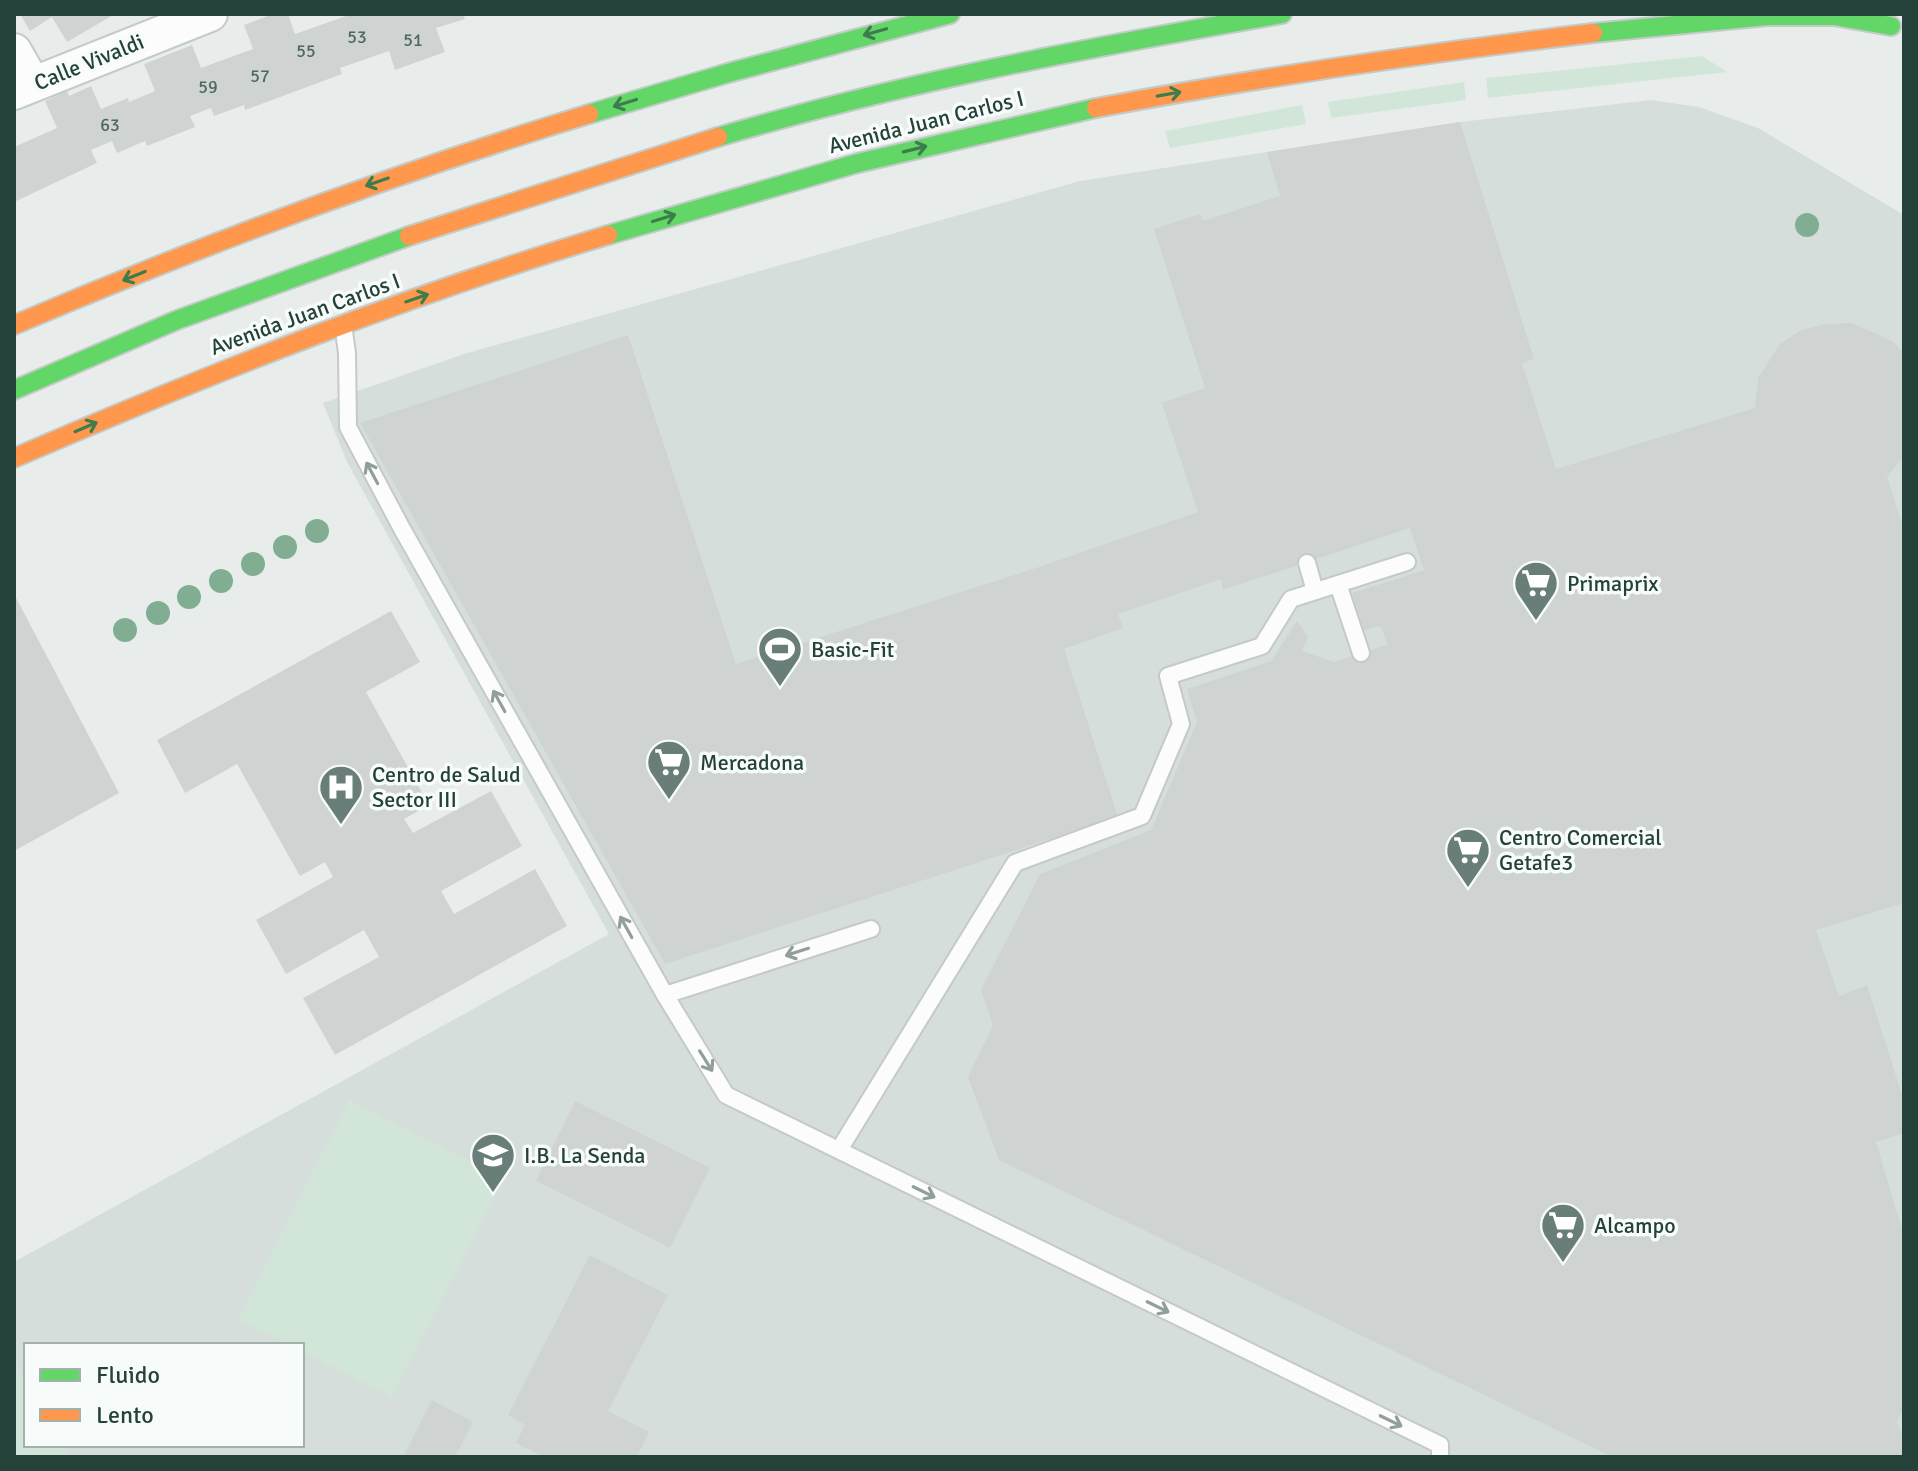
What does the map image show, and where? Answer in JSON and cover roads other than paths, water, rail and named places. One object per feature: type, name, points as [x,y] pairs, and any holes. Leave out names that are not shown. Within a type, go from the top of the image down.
[{"type":"main road","points":[[14,325],[305,208],[486,144],[902,19],[950,14]]},
{"type":"main road","name":"Avenida Juan Carlos I","points":[[14,390],[153,329],[287,277],[639,162],[894,90],[1049,57],[1282,14]]},
{"type":"main road","name":"Avenida Juan Carlos I","points":[[14,458],[181,386],[343,323],[561,249],[858,163],[1061,114],[1262,77],[1658,25],[1767,16],[1888,20]]},
{"type":"main road","points":[[1888,20],[1903,47]]},
{"type":"street","name":"Calle Vivaldi","points":[[23,88],[210,14]]},
{"type":"street","points":[[14,51],[23,88]]},
{"type":"lane","points":[[343,323],[347,353],[348,427],[401,527],[665,995],[726,1095],[1440,1445],[1440,1457]]},
{"type":"lane","points":[[839,1150],[1015,863],[1142,816],[1181,724],[1168,676],[1262,646],[1291,599],[1407,562]]},
{"type":"lane","points":[[1307,563],[1315,591]]},
{"type":"lane","points":[[1338,584],[1361,653]]},
{"type":"lane","points":[[665,995],[871,929]]},
{"type":"place","name":"Primaprix","points":[[1536,622]]},
{"type":"place","name":"Basic-Fit","points":[[780,688]]},
{"type":"place","name":"Mercadona","points":[[669,801]]},
{"type":"place","name":"Centro de Salud Sector III","points":[[341,826]]},
{"type":"place","name":"Centro Comercial Getafe3","points":[[1468,889]]},
{"type":"place","name":"I.B. La Senda","points":[[493,1194]]},
{"type":"place","name":"Alcampo","points":[[1563,1264]]}]
